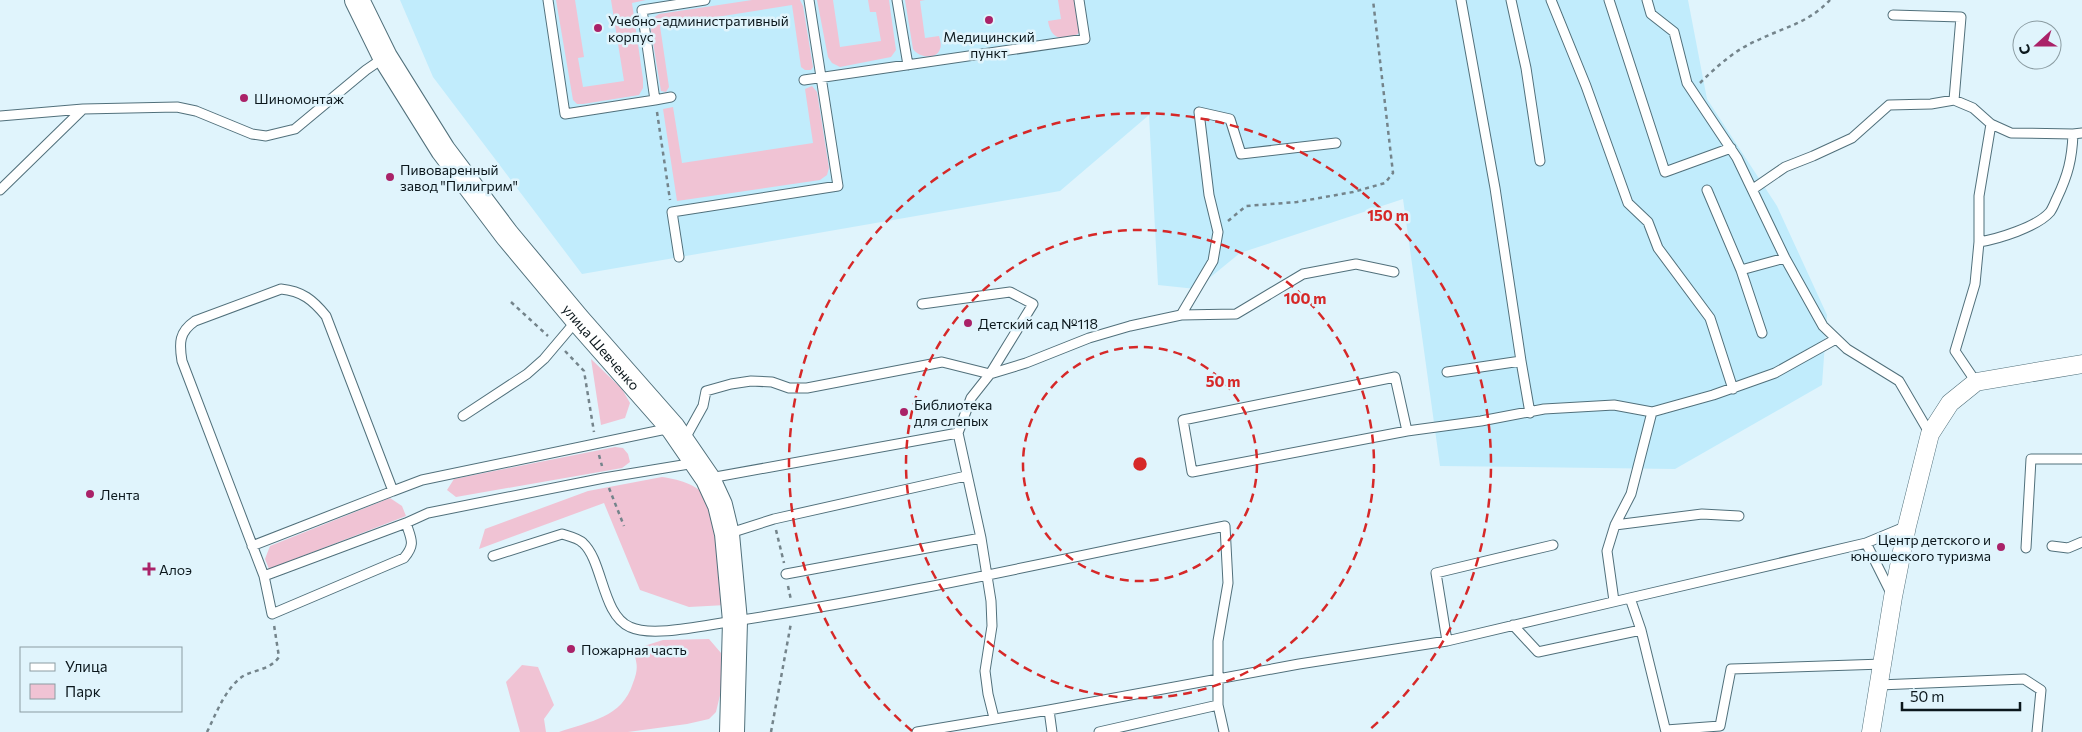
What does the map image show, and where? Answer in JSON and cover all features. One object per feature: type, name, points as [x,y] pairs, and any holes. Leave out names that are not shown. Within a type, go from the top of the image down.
[{"type":"main road","name":"улица Шевченко","points":[[357,0],[385,57],[443,150],[507,235],[678,435],[703,471],[720,506],[727,534],[735,620],[732,732]]},
{"type":"street","points":[[1871,732],[1893,597],[1907,526],[1930,434],[1950,403],[1976,382],[2082,364]]},
{"type":"lane","points":[[548,0],[566,114],[671,97]]},
{"type":"lane","points":[[655,100],[642,10],[705,0]]},
{"type":"lane","points":[[679,257],[672,212],[838,186],[809,0]]},
{"type":"lane","points":[[897,0],[908,65]]},
{"type":"lane","points":[[804,80],[1085,39],[1079,0]]},
{"type":"lane","points":[[1461,0],[1495,188],[1530,413]]},
{"type":"lane","points":[[1511,0],[1526,68],[1540,161]]},
{"type":"lane","points":[[1552,0],[1586,86],[1628,203],[1648,222],[1658,248],[1710,318],[1733,389]]},
{"type":"lane","points":[[1609,0],[1665,172],[1731,148]]},
{"type":"lane","points":[[1647,0],[1651,14],[1674,32],[1687,83],[1731,148],[1753,189],[1785,258],[1823,326],[1847,349],[1899,380],[1930,434]]},
{"type":"lane","points":[[1893,15],[1961,18],[1954,100]]},
{"type":"lane","points":[[0,116],[82,109],[176,107],[196,111],[252,134],[266,136],[295,129],[366,70],[385,57]]},
{"type":"lane","points":[[1753,189],[1785,167],[1852,138],[1889,105],[1931,104],[1954,100],[1973,108],[1991,124],[2011,133],[2077,134],[2064,182],[2050,212],[2027,227],[1998,238],[1979,242]]},
{"type":"lane","points":[[0,190],[82,109]]},
{"type":"lane","points":[[1181,315],[1213,261],[1218,232],[1209,195],[1199,112],[1230,119],[1241,154],[1336,143]]},
{"type":"lane","points":[[1976,382],[1955,351],[1975,284],[1979,242],[1980,196],[1991,124]]},
{"type":"lane","points":[[1707,190],[1741,270],[1762,333]]},
{"type":"lane","points":[[1741,270],[1785,258]]},
{"type":"lane","points":[[252,546],[422,480],[596,443],[678,435],[703,406],[706,391],[731,384],[751,381],[772,382],[789,388],[807,388],[942,362],[990,374],[1026,363],[1089,338],[1130,326],[1181,315],[1236,314],[1303,274],[1356,264],[1394,272]]},
{"type":"lane","points":[[393,491],[326,316],[314,301],[294,290],[281,289],[195,321],[187,326],[181,336],[182,361],[264,576],[272,614],[404,558],[413,544],[406,523]]},
{"type":"lane","points":[[922,304],[1010,292],[1033,304],[990,374],[971,398],[958,433],[981,538],[991,601],[992,626],[985,671],[994,718]]},
{"type":"lane","points":[[463,416],[527,374],[558,344],[578,320]]},
{"type":"lane","points":[[1407,431],[1395,377],[1183,420],[1192,472],[1407,431],[1481,421],[1544,409],[1614,405],[1652,412],[1733,389],[1775,373],[1836,339]]},
{"type":"lane","points":[[1448,372],[1521,361]]},
{"type":"lane","points":[[1614,601],[1607,551],[1614,525],[1631,494],[1652,412]]},
{"type":"lane","points":[[264,576],[428,513],[604,478],[703,471],[958,433]]},
{"type":"lane","points":[[2026,548],[2031,459],[2082,459]]},
{"type":"lane","points":[[727,534],[774,519],[966,476]]},
{"type":"lane","points":[[1614,525],[1702,514],[1739,516]]},
{"type":"lane","points":[[493,556],[562,534],[582,542],[592,557],[609,601],[621,620],[630,627],[666,631],[793,612],[987,575],[1225,526],[1228,583],[1218,641],[1218,705],[1224,732]]},
{"type":"lane","points":[[917,732],[952,728],[994,718],[1219,680],[1299,664],[1447,641],[1866,543],[1907,526]]},
{"type":"lane","points":[[786,574],[981,538]]},
{"type":"lane","points":[[2052,546],[2068,548],[2082,542]]},
{"type":"lane","points":[[1866,543],[1893,597]]},
{"type":"lane","points":[[1447,641],[1436,573],[1553,545]]},
{"type":"lane","points":[[1630,598],[1641,630],[1666,731],[1720,726],[1731,669],[1883,664]]},
{"type":"lane","points":[[1513,625],[1538,652],[1641,630]]},
{"type":"lane","points":[[1879,685],[2024,679],[2041,690],[2037,732]]},
{"type":"lane","points":[[1099,732],[1218,705]]},
{"type":"lane","points":[[1048,710],[1052,732]]},
{"type":"path","points":[[1692,91],[1718,66],[1754,41],[1806,21],[1830,0]]},
{"type":"path","points":[[655,100],[672,212]]},
{"type":"path","points":[[511,302],[558,344],[584,371],[604,478],[624,526]]},
{"type":"path","points":[[207,732],[221,702],[238,679],[274,664],[278,657],[272,614]]},
{"type":"shaded area","points":[[400,0],[1688,0],[1707,99],[1777,206],[1827,315],[1822,385],[1675,469],[1440,466],[1403,199],[1240,253],[1196,289],[1158,285],[1149,115],[1060,191],[582,274],[433,77]]},
{"type":"green space","points":[[556,0],[575,0],[584,57],[578,58],[583,87],[624,81],[611,0],[646,0],[632,3],[643,79],[643,88],[639,95],[583,104],[577,104],[573,100]]},
{"type":"green space","points":[[752,0],[800,0],[803,6],[813,67],[811,70],[805,70],[801,67],[792,5],[660,26],[669,87],[666,92],[661,91],[650,24],[653,18],[659,14]]},
{"type":"green space","points":[[817,0],[833,0],[840,47],[881,41],[876,12],[870,12],[868,0],[889,0],[896,50],[891,57],[840,67],[832,63],[828,57]]},
{"type":"green space","points":[[905,0],[925,0],[920,1],[925,38],[939,36],[941,42],[940,49],[935,55],[923,56],[913,49]]},
{"type":"green space","points":[[1058,0],[1077,0],[1081,30],[1078,34],[1062,38],[1055,35],[1049,27],[1048,21],[1061,19]]},
{"type":"green space","points":[[812,86],[817,92],[829,168],[827,175],[820,180],[677,201],[663,109],[673,107],[682,163],[813,143],[805,89]]},
{"type":"green space","points":[[591,359],[622,389],[630,403],[625,418],[601,425]]},
{"type":"green space","points":[[615,447],[623,448],[628,454],[630,462],[622,468],[456,497],[447,490],[454,479]]},
{"type":"green space","points":[[662,477],[690,484],[701,491],[711,502],[718,534],[726,605],[689,607],[640,590],[604,503],[479,549],[485,529],[588,491]]},
{"type":"green space","points":[[390,498],[402,506],[406,516],[269,569],[265,559],[270,546]]},
{"type":"green space","points":[[709,639],[721,653],[722,670],[721,691],[716,712],[709,719],[628,732],[559,732],[593,721],[613,711],[621,704],[628,695],[634,679],[637,667],[635,657],[641,647],[663,640]]},
{"type":"green space","points":[[522,665],[538,667],[554,705],[544,719],[546,732],[520,732],[506,682]]},
{"type":"place","name":"Медицинский пункт","points":[[989,20]]},
{"type":"place","name":"Учебно-административный корпус","points":[[598,28]]},
{"type":"place","name":"Шиномонтаж","points":[[244,98]]},
{"type":"place","name":"Пивоваренный завод \"Пилигрим\"","points":[[390,177]]},
{"type":"place","name":"Детский сад №118","points":[[968,323]]},
{"type":"place","name":"Библиотека для слепых","points":[[904,412]]},
{"type":"place","name":"Лента","points":[[90,494]]},
{"type":"place","name":"Центр детского и юношеского туризма","points":[[2001,547]]},
{"type":"place","name":"Алоэ","points":[[149,569]]},
{"type":"place","name":"Пожарная часть","points":[[571,649]]}]
